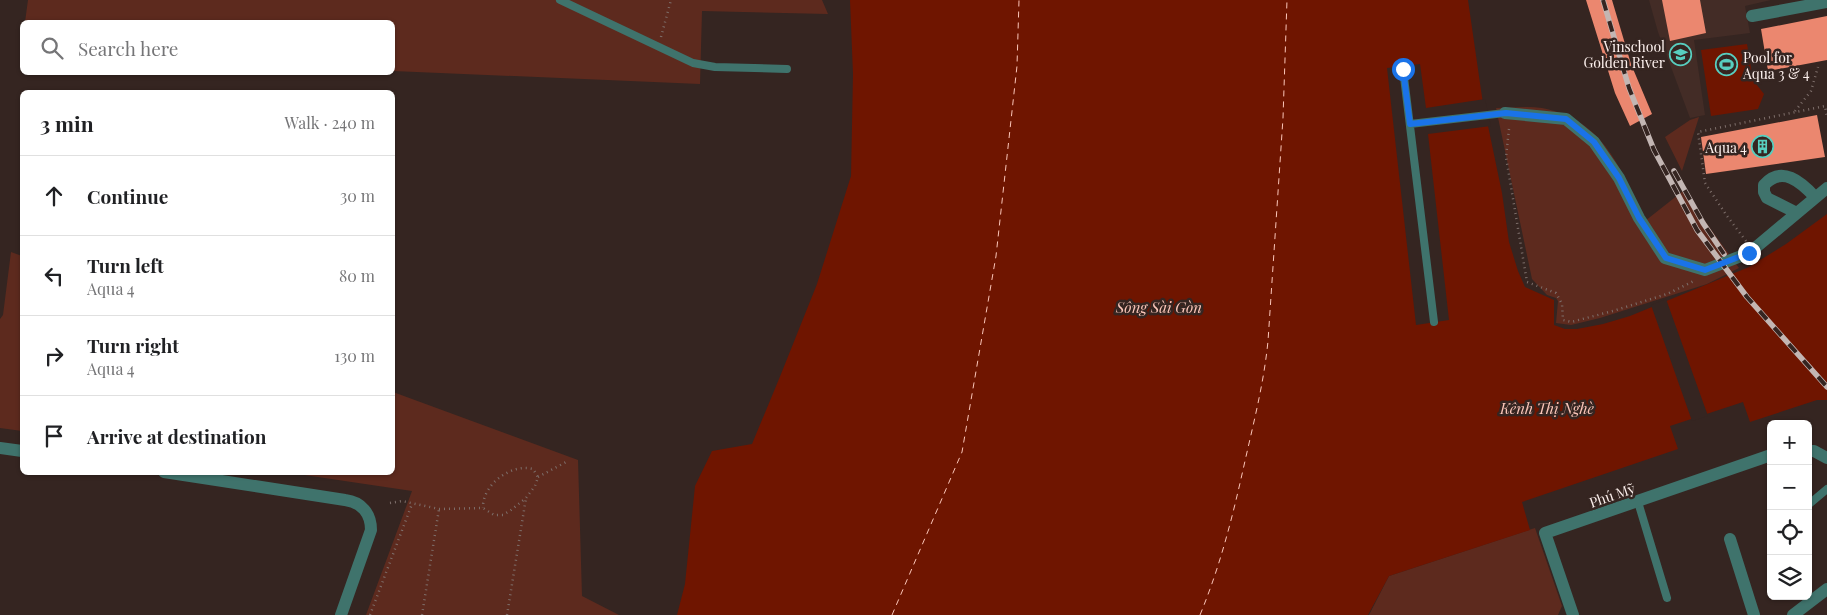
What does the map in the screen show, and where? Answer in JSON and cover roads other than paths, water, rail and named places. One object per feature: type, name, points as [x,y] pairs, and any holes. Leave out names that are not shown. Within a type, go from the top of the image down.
[{"type":"street","points":[[1752,16],[1827,2]]},
{"type":"street","points":[[1506,113],[1566,119],[1594,142],[1619,178],[1639,218],[1666,258],[1705,270],[1749,253],[1827,188]]},
{"type":"street","points":[[1797,213],[1767,198],[1764,192],[1764,185],[1770,178],[1782,175],[1790,176],[1816,197]]},
{"type":"street","points":[[0,448],[20,451]]},
{"type":"street","points":[[1812,452],[1827,458]]},
{"type":"street","name":"Phú Mỹ","points":[[1569,613],[1545,533],[1767,456]]},
{"type":"street","points":[[184,475],[351,500],[362,506],[369,516],[372,530],[341,615]]},
{"type":"street","points":[[1730,538],[1754,615]]},
{"type":"street","points":[[1797,614],[1827,589]]},
{"type":"lane","points":[[560,0],[685,60],[704,66],[787,69]]},
{"type":"lane","points":[[1403,69],[1434,322]]},
{"type":"lane","points":[[1410,124],[1506,113]]},
{"type":"lane","points":[[1812,502],[1827,489]]},
{"type":"lane","points":[[1638,502],[1667,598]]},
{"type":"water","name":"Sông Sài Gòn","points":[[850,0],[1468,0],[1482,97],[1502,193],[1509,242],[1525,287],[1554,300],[1554,325],[1565,329],[1577,329],[1630,316],[1749,267],[1786,244],[1827,214],[1827,400],[1817,400],[1750,422],[1743,402],[1670,426],[1678,449],[1522,502],[1530,530],[1389,576],[1368,615],[677,615],[685,584],[695,486],[712,451],[752,444],[817,284],[851,176],[853,74]]},
{"type":"water","name":"Pool for Aqua 3 & 4","points":[[1747,44],[1753,80],[1764,94],[1758,109],[1711,116],[1701,50]]},
{"type":"railway","points":[[1603,0],[1629,88],[1654,150],[1697,230],[1747,297],[1827,387]]},
{"type":"railway","points":[[1674,171],[1703,223],[1724,254]]},
{"type":"place","name":"Vinschool Golden River","points":[[1681,54]]},
{"type":"place","name":"Pool for Aqua 3 & 4","points":[[1727,65]]},
{"type":"place","name":"Aqua 4","points":[[1763,147]]},
{"type":"water label","name":"Kênh Thị Nghè","points":[[1547,408]]}]
